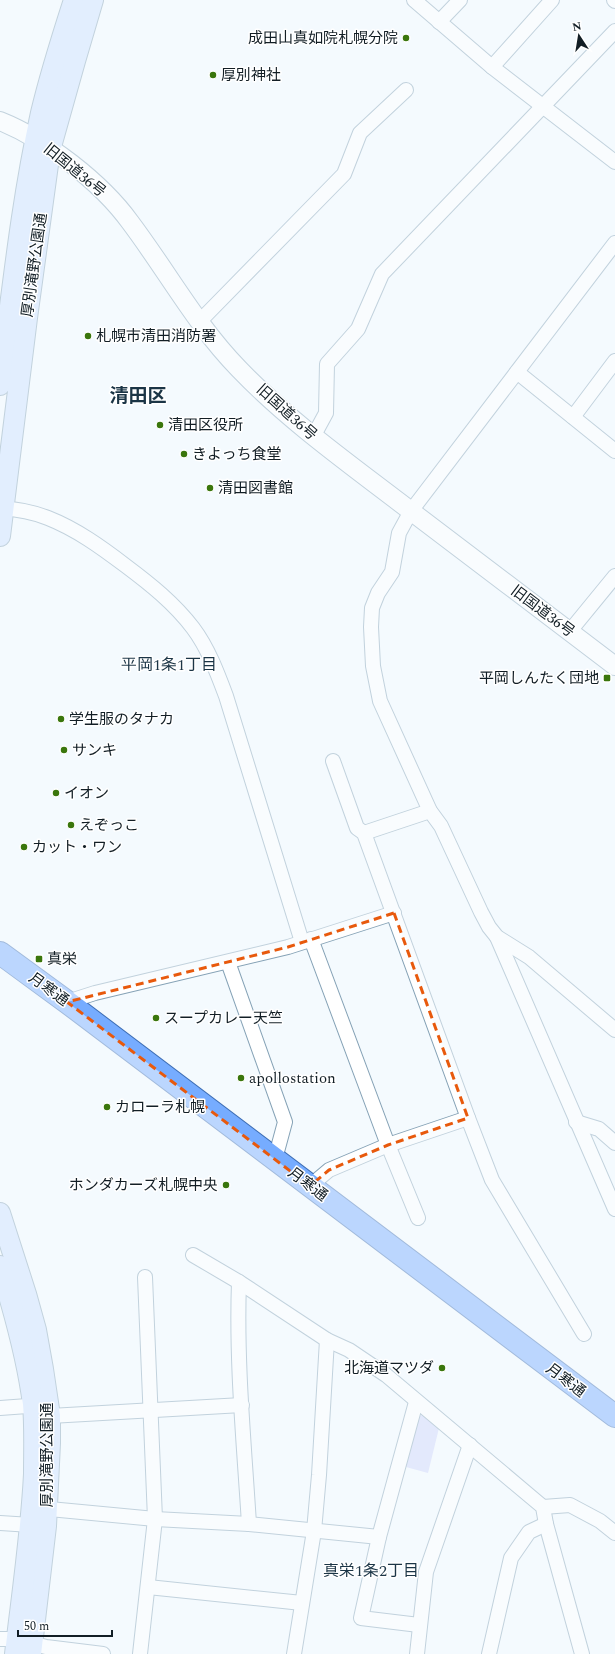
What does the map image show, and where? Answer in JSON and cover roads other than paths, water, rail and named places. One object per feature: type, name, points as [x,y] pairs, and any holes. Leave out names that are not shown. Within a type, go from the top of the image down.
[{"type":"highway","name":"月寒通","points":[[0,953],[615,1416]]},
{"type":"main road","name":"厚別滝野公園通","points":[[0,536],[1,508],[30,295],[43,144],[52,73],[74,0]]},
{"type":"main road","name":"厚別滝野公園通","points":[[0,385],[20,226],[43,144],[75,61],[93,0]]},
{"type":"main road","name":"厚別滝野公園通","points":[[0,1214],[6,1274],[20,1336],[44,1408],[35,1443],[37,1514],[19,1646]]},
{"type":"street","points":[[414,0],[492,67],[615,162]]},
{"type":"street","points":[[439,22],[460,0]]},
{"type":"street","points":[[492,67],[552,0]]},
{"type":"street","points":[[313,437],[326,413],[327,364],[358,329],[382,274],[615,31]]},
{"type":"street","points":[[199,322],[344,174],[360,133],[406,90]]},
{"type":"street","name":"旧国道36号","points":[[0,121],[20,129],[43,144],[71,164],[106,193],[130,222],[199,322],[238,369],[313,437],[615,666]]},
{"type":"street","points":[[615,243],[411,511],[399,533],[392,572],[378,593],[372,608],[371,628],[373,666],[380,701],[430,811],[441,826],[489,927],[498,937],[529,957],[615,1030]]},
{"type":"street","points":[[573,417],[615,361]]},
{"type":"street","points":[[517,372],[615,451]]},
{"type":"street","points":[[1,508],[47,518],[96,544],[150,584],[171,602],[194,629],[216,669],[307,940],[418,1218]]},
{"type":"street","points":[[570,631],[615,576]]},
{"type":"street","points":[[333,761],[357,828],[364,833],[492,1180],[584,1334]]},
{"type":"street","points":[[364,833],[430,811]]},
{"type":"street","points":[[67,1002],[228,962],[307,940],[394,913]]},
{"type":"street","points":[[498,937],[576,1122],[615,1209]]},
{"type":"street","points":[[228,962],[285,1122],[275,1159]]},
{"type":"street","points":[[310,1186],[329,1170],[388,1145],[468,1118]]},
{"type":"street","points":[[576,1122],[599,1130],[615,1143]]},
{"type":"street","points":[[193,1255],[239,1282],[328,1340],[349,1350],[386,1376],[543,1507],[546,1524],[582,1654]]},
{"type":"street","points":[[140,1654],[155,1519],[146,1277]]},
{"type":"street","points":[[239,1282],[242,1405],[249,1524]]},
{"type":"street","points":[[294,1654],[314,1531],[328,1340]]},
{"type":"street","points":[[416,1402],[379,1537],[361,1618],[420,1625]]},
{"type":"street","points":[[0,1408],[151,1409],[242,1405]]},
{"type":"street","points":[[417,1654],[426,1572],[470,1445]]},
{"type":"street","points":[[543,1507],[570,1505],[600,1521],[615,1533]]},
{"type":"street","points":[[0,1523],[37,1514],[249,1524],[379,1537]]},
{"type":"street","points":[[489,1654],[511,1558],[529,1532],[546,1524]]},
{"type":"street","points":[[148,1586],[302,1603]]},
{"type":"street","points":[[19,1646],[46,1647],[103,1654]]},
{"type":"place","name":"成田山真如院札幌分院","points":[[406,38]]},
{"type":"place","name":"厚別神社","points":[[213,75]]},
{"type":"place","name":"札幌市清田消防署","points":[[88,336]]},
{"type":"place","name":"清田区役所","points":[[160,425]]},
{"type":"place","name":"きよっち食堂","points":[[184,454]]},
{"type":"place","name":"清田図書館","points":[[210,488]]},
{"type":"place","name":"平岡しんたく団地","points":[[607,678]]},
{"type":"place","name":"学生服のタナカ","points":[[61,719]]},
{"type":"place","name":"サンキ","points":[[64,750]]},
{"type":"place","name":"イオン","points":[[56,793]]},
{"type":"place","name":"えぞっこ","points":[[71,825]]},
{"type":"place","name":"カット・ワン","points":[[24,847]]},
{"type":"place","name":"真栄","points":[[39,959]]},
{"type":"place","name":"スープカレー天竺","points":[[156,1018]]},
{"type":"place","name":"apollostation","points":[[241,1078]]},
{"type":"place","name":"カローラ札幌","points":[[107,1107]]},
{"type":"place","name":"ホンダカーズ札幌中央","points":[[226,1185]]},
{"type":"place","name":"北海道マツダ","points":[[442,1368]]},
{"type":"district","name":"清田区","points":[[138,395]]},
{"type":"district","name":"平岡1条1丁目","points":[[169,664]]},
{"type":"district","name":"真栄1条2丁目","points":[[371,1570]]}]
